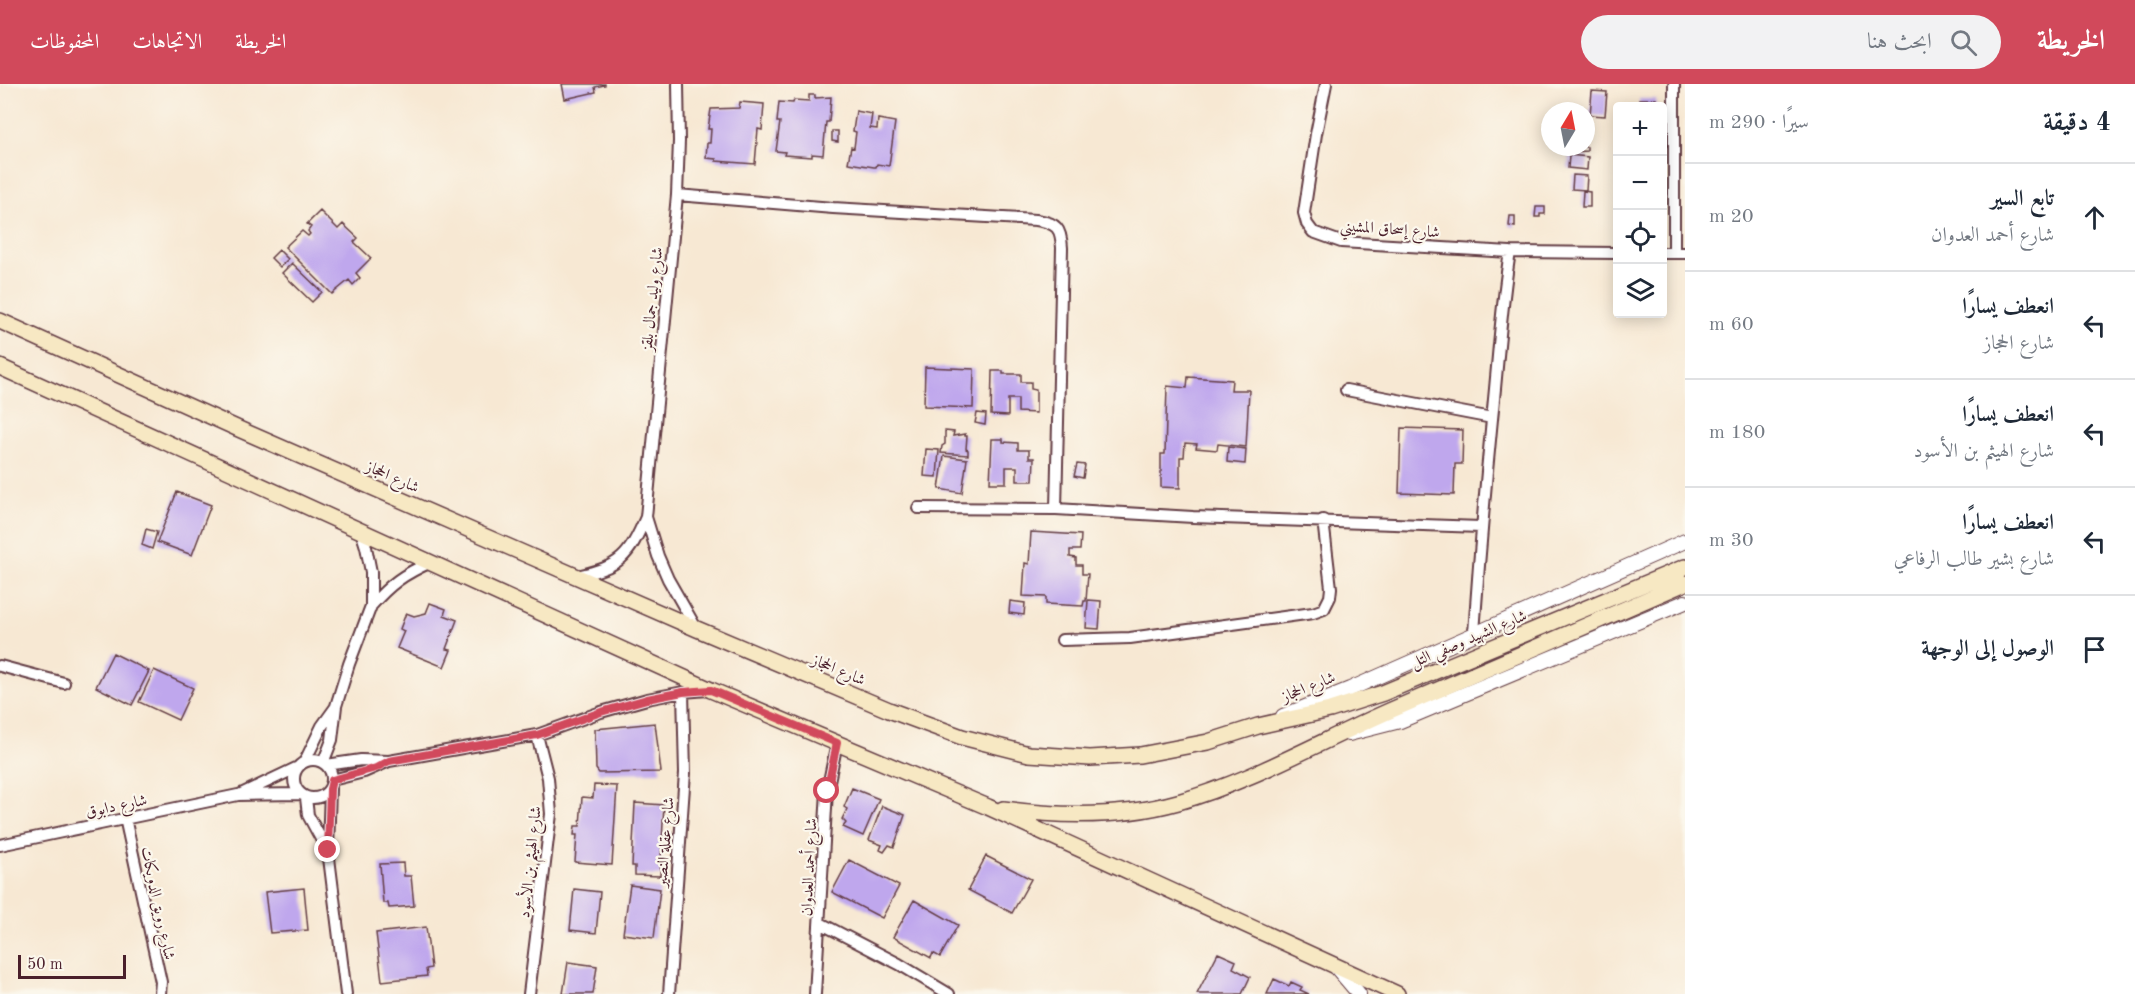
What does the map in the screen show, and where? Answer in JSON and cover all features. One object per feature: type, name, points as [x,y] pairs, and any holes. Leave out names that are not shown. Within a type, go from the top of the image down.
[{"type":"main road","name":"شارع الحجاز","points":[[0,321],[697,630],[889,710],[962,737],[1029,754],[1090,758],[1140,755],[1208,742],[1258,726]]},
{"type":"main road","points":[[0,367],[711,690],[988,807],[1397,994]]},
{"type":"main road","name":"شارع الشهيد وصفي التل","points":[[1258,726],[1303,718],[1355,702],[1470,657],[1685,567]]},
{"type":"main road","points":[[988,807],[1072,816],[1139,810],[1208,792],[1251,776],[1332,737],[1685,583]]},
{"type":"street","name":"شارع وليد جمال بلقز","points":[[576,576],[608,568],[622,558],[636,540],[646,517],[677,195],[678,84]]},
{"type":"street","name":"شارع إسحاق المشيني","points":[[1326,84],[1304,213],[1307,224],[1313,232],[1341,242],[1510,252],[1613,252]]},
{"type":"street","points":[[1674,84],[1680,253]]},
{"type":"street","points":[[677,195],[833,208],[1036,220],[1047,221],[1057,227],[1062,248],[1056,509]]},
{"type":"street","points":[[1474,633],[1481,527],[1500,321],[1510,252]]},
{"type":"street","points":[[1346,390],[1492,418]]},
{"type":"street","points":[[918,508],[1056,509],[1193,517],[1481,527]]},
{"type":"street","name":"شارع وليد جمال بلقز","points":[[646,517],[665,573],[697,630]]},
{"type":"street","points":[[1062,640],[1130,638],[1313,613],[1324,609],[1330,597],[1331,588],[1323,520]]},
{"type":"street","points":[[324,764],[332,740],[336,706],[371,606],[372,586],[369,559],[361,531]]},
{"type":"street","name":"شارع الحجاز","points":[[1258,726],[1350,689],[1685,541]]},
{"type":"street","points":[[371,606],[402,576],[431,562]]},
{"type":"street","points":[[1332,737],[1401,721],[1685,602]]},
{"type":"street","points":[[0,666],[64,683]]},
{"type":"street","points":[[301,765],[311,760],[324,764],[368,760],[389,761],[537,735],[601,712],[683,692],[711,690]]},
{"type":"street","name":"شارع عقلة النصير","points":[[669,994],[685,773],[683,692]]},
{"type":"street","points":[[328,850],[308,814],[303,796],[293,782],[322,726],[336,706]]},
{"type":"street","name":"شارع الهيثم بن الأسود","points":[[530,994],[551,814],[548,778],[537,735]]},
{"type":"street","name":"شارع أحمد العدوان","points":[[815,994],[827,791],[837,743]]},
{"type":"street","points":[[303,796],[316,799],[322,797],[331,785],[389,761]]},
{"type":"street","points":[[324,764],[330,770],[328,850],[345,994]]},
{"type":"street","name":"شارع دابوق","points":[[238,795],[301,765]]},
{"type":"street","name":"شارع دابوق","points":[[0,845],[238,795],[303,796]]},
{"type":"street","name":"شارع رويق الدويكات","points":[[125,818],[161,982],[160,994]]},
{"type":"street","points":[[820,923],[899,964],[949,994]]},
{"type":"street","points":[[1334,965],[1359,994]]},
{"type":"building","points":[[562,84],[605,85],[595,87],[596,92],[565,99]]},
{"type":"building","points":[[1592,91],[1607,92],[1605,116],[1595,115],[1595,102],[1591,102]]},
{"type":"building","points":[[809,95],[815,95],[815,98],[831,97],[823,155],[812,154],[812,157],[784,155],[785,152],[776,151],[780,122],[777,122],[779,102],[809,101]]},
{"type":"building","points":[[1639,99],[1656,99],[1656,102],[1639,102]]},
{"type":"building","points":[[740,102],[764,104],[762,130],[758,129],[755,164],[706,158],[707,143],[710,143],[711,129],[708,129],[711,109],[739,108]]},
{"type":"building","points":[[856,111],[872,114],[870,128],[877,129],[878,119],[895,122],[889,166],[877,164],[874,167],[848,163],[851,147],[854,148],[856,132],[853,131]]},
{"type":"building","points":[[832,131],[838,131],[838,142],[832,141]]},
{"type":"building","points":[[1569,156],[1588,157],[1587,170],[1568,168]]},
{"type":"building","points":[[1573,175],[1587,176],[1586,190],[1572,189]]},
{"type":"building","points":[[1583,191],[1590,192],[1590,207],[1582,207]]},
{"type":"building","points":[[1536,207],[1545,207],[1545,214],[1535,217]]},
{"type":"building","points":[[320,211],[338,229],[343,224],[358,238],[354,242],[371,258],[356,273],[360,278],[353,285],[349,280],[332,294],[285,247],[302,231],[308,236],[310,234],[308,231],[311,227],[307,224]]},
{"type":"building","points":[[1510,216],[1515,216],[1515,227],[1509,226]]},
{"type":"building","points":[[279,250],[288,259],[280,267],[271,258]]},
{"type":"building","points":[[292,263],[322,292],[312,302],[282,273]]},
{"type":"building","points":[[925,367],[974,369],[973,408],[924,406]]},
{"type":"building","points":[[992,371],[1003,371],[1003,374],[1021,374],[1021,382],[1031,382],[1031,389],[1036,390],[1036,413],[1018,412],[1018,399],[1008,399],[1008,416],[991,415]]},
{"type":"building","points":[[1188,377],[1232,380],[1231,390],[1249,390],[1246,447],[1218,444],[1217,450],[1196,448],[1197,444],[1185,443],[1184,457],[1180,457],[1180,488],[1161,487],[1161,454],[1165,454],[1167,386],[1187,388]]},
{"type":"building","points":[[977,413],[986,414],[985,425],[975,423]]},
{"type":"building","points":[[1401,428],[1463,430],[1462,464],[1455,464],[1454,495],[1399,493]]},
{"type":"building","points":[[945,431],[954,432],[953,436],[965,434],[967,436],[968,455],[941,453],[942,446],[945,444]]},
{"type":"building","points":[[992,439],[1018,443],[1018,450],[1029,450],[1029,458],[1034,458],[1033,481],[1017,481],[1017,467],[1006,467],[1006,483],[990,483]]},
{"type":"building","points":[[1228,447],[1246,449],[1245,464],[1227,462]]},
{"type":"building","points":[[926,449],[939,450],[937,477],[924,476]]},
{"type":"building","points":[[944,456],[967,459],[962,493],[939,489]]},
{"type":"building","points":[[1077,464],[1085,465],[1083,478],[1074,476]]},
{"type":"building","points":[[177,492],[211,505],[192,555],[157,542]]},
{"type":"building","points":[[146,529],[157,532],[152,549],[142,545]]},
{"type":"building","points":[[1031,532],[1081,535],[1080,550],[1070,550],[1070,557],[1076,558],[1076,565],[1082,565],[1082,574],[1088,574],[1086,601],[1083,606],[1046,604],[1046,597],[1023,596],[1025,563],[1029,564]]},
{"type":"building","points":[[1088,600],[1101,601],[1099,629],[1086,628]]},
{"type":"building","points":[[1010,601],[1025,603],[1024,615],[1009,613]]},
{"type":"building","points":[[430,603],[446,609],[444,615],[457,620],[446,649],[451,650],[444,667],[397,648],[404,631],[400,629],[406,613],[414,616],[426,613]]},
{"type":"building","points":[[113,653],[149,671],[132,705],[96,687]]},
{"type":"building","points":[[154,670],[193,688],[178,720],[139,702]]},
{"type":"building","points":[[655,723],[661,772],[599,773],[596,769],[595,729]]},
{"type":"building","points":[[594,785],[617,786],[612,865],[575,862],[577,835],[574,835],[575,826],[580,826],[582,797],[593,798]]},
{"type":"building","points":[[852,788],[879,799],[863,836],[843,827],[846,823],[842,819],[847,809],[844,807]]},
{"type":"building","points":[[635,803],[664,805],[660,876],[635,875],[635,866],[632,866]]},
{"type":"building","points":[[882,806],[905,815],[894,847],[889,845],[884,852],[880,850],[882,845],[869,840]]},
{"type":"building","points":[[986,856],[1031,879],[1012,913],[968,890]]},
{"type":"building","points":[[849,860],[899,886],[882,918],[832,892]]},
{"type":"building","points":[[403,863],[404,876],[411,876],[414,906],[389,908],[388,903],[383,903],[380,864]]},
{"type":"building","points":[[630,885],[660,889],[654,938],[623,934]]},
{"type":"building","points":[[304,888],[308,930],[270,933],[265,892]]},
{"type":"building","points":[[574,889],[600,892],[596,933],[570,930]]},
{"type":"building","points":[[914,900],[958,925],[940,957],[933,953],[931,958],[893,937]]},
{"type":"building","points":[[426,927],[431,968],[426,969],[427,976],[382,981],[376,933]]},
{"type":"building","points":[[1218,953],[1236,961],[1233,968],[1250,977],[1242,994],[1197,994]]},
{"type":"building","points":[[568,962],[597,966],[593,994],[563,994]]},
{"type":"building","points":[[1274,979],[1289,986],[1291,982],[1302,987],[1300,990],[1309,994],[1267,994]]},
{"type":"route","points":[[328,850],[332,780],[376,768],[389,761],[537,735],[601,712],[683,692],[711,690],[837,743],[827,791]]}]
